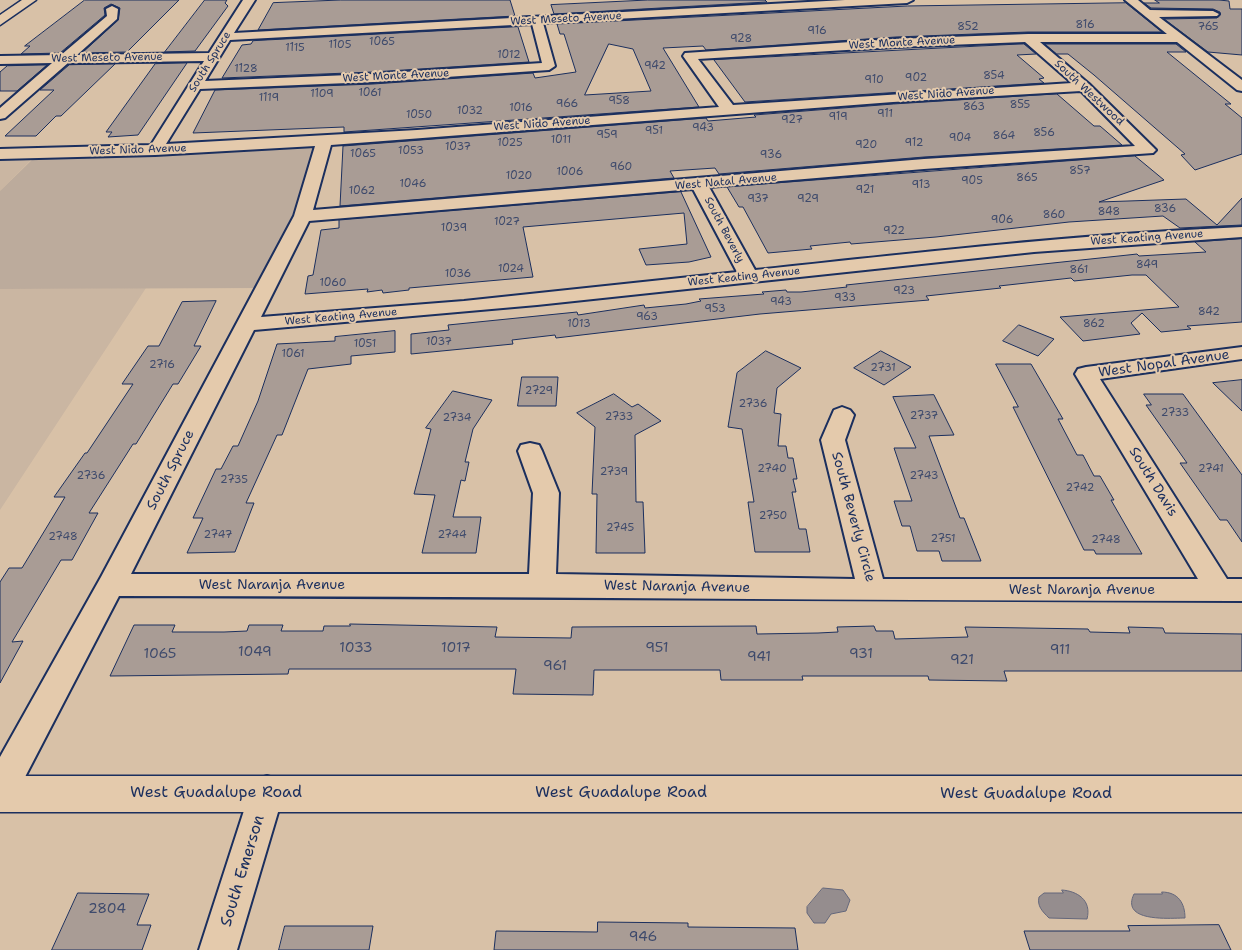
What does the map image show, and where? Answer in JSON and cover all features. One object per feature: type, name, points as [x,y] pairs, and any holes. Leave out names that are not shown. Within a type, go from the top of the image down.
[{"type":"main road","points":[[0,21],[30,0]]},
{"type":"main road","name":"West Guadalupe Road","points":[[0,792],[1242,794]]},
{"type":"street","name":"South Spruce","points":[[154,150],[249,0]]},
{"type":"street","name":"West Meseto Avenue","points":[[226,37],[537,21],[821,2],[907,0]]},
{"type":"street","points":[[1132,0],[1242,87]]},
{"type":"street","points":[[0,115],[113,17],[112,8]]},
{"type":"street","points":[[1147,13],[1213,14]]},
{"type":"street","name":"West Monte Avenue","points":[[196,85],[373,78],[549,66],[537,21]]},
{"type":"street","name":"West Monte Avenue","points":[[729,110],[690,56],[896,43],[1028,38],[1181,38]]},
{"type":"street","name":"South Westwood","points":[[1028,38],[1084,87],[1148,150]]},
{"type":"street","name":"West Meseto Avenue","points":[[0,60],[213,56]]},
{"type":"street","points":[[1216,66],[1237,66]]},
{"type":"street","name":"West Nido Avenue","points":[[0,154],[154,150],[324,141],[962,92],[1084,87]]},
{"type":"street","name":"South Spruce","points":[[0,792],[111,586],[303,216],[324,141]]},
{"type":"street","name":"West Natal Avenue","points":[[303,216],[934,163],[1148,150]]},
{"type":"street","name":"South Beverly","points":[[699,184],[749,276]]},
{"type":"street","name":"West Keating Avenue","points":[[246,324],[368,316],[1010,248],[1175,234],[1242,232]]},
{"type":"street","name":"West Nopal Avenue","points":[[1086,374],[1242,353]]},
{"type":"street","name":"South Davis","points":[[1086,374],[1230,590]]},
{"type":"street","name":"South Beverly Circle","points":[[842,415],[833,440],[872,590]]},
{"type":"street","points":[[530,451],[546,493],[542,586]]},
{"type":"street","name":"West Naranja Avenue","points":[[111,586],[542,586],[872,590],[1230,590]]},
{"type":"street","name":"South Emerson","points":[[218,950],[268,792]]},
{"type":"shaded area","points":[[324,141],[303,216],[265,288],[0,289],[0,191],[39,153]]},
{"type":"shaded area","points":[[33,158],[0,191],[0,159]]},
{"type":"shaded area","points":[[146,288],[0,510],[0,289]]},
{"type":"shaded area","points":[[823,888],[843,890],[850,900],[846,911],[831,914],[825,923],[814,923],[807,913],[807,907]]},
{"type":"shaded area","points":[[1062,890],[1073,892],[1082,898],[1087,907],[1087,919],[1049,918],[1044,913],[1039,906],[1039,897],[1044,893],[1063,893]]},
{"type":"shaded area","points":[[1162,892],[1172,894],[1180,899],[1184,908],[1185,918],[1149,917],[1134,910],[1132,903],[1134,894],[1162,894]]},
{"type":"building","points":[[85,0],[179,0],[127,52],[82,53],[118,20],[120,8],[111,4],[104,8],[105,15],[60,53],[21,54],[30,46],[25,46]]},
{"type":"building","points":[[205,0],[227,0],[225,3],[228,6],[195,51],[165,52]]},
{"type":"building","points":[[341,0],[510,0],[515,16],[258,30],[273,3]]},
{"type":"building","points":[[648,0],[765,0],[767,2],[554,14],[551,5]]},
{"type":"building","points":[[1155,0],[1229,1],[1230,9],[1242,9],[1242,55],[1208,52],[1164,19],[1217,18],[1220,12],[1213,9],[1151,8],[1144,3],[1159,3]]},
{"type":"building","points":[[1126,3],[1162,32],[1028,32],[896,37],[706,50],[703,46],[663,48],[699,107],[344,132],[344,127],[193,133],[215,90],[373,84],[533,73],[535,78],[576,72],[564,34],[560,34],[557,24],[907,6]],"holes":[[[609,44],[633,49],[651,91],[585,95]]]},
{"type":"building","points":[[518,27],[529,62],[373,72],[222,78],[242,45],[251,44],[253,41]]},
{"type":"building","points":[[1024,44],[1036,54],[1017,55],[1044,78],[1039,79],[1044,83],[745,102],[714,60]]},
{"type":"building","points":[[1045,44],[1176,44],[1186,52],[1167,52],[1231,104],[1225,104],[1242,118],[1242,154],[1195,170],[1181,155],[1185,154],[1094,75],[1068,54],[1057,54]]},
{"type":"building","points":[[187,63],[138,135],[108,137],[112,132],[106,132],[155,64]]},
{"type":"building","points":[[115,64],[61,116],[56,116],[36,136],[5,136],[54,90],[40,90],[69,65]]},
{"type":"building","points":[[47,65],[17,91],[0,91],[0,72],[7,66]]},
{"type":"building","points":[[1057,94],[1094,126],[1100,126],[1122,145],[924,157],[719,174],[715,168],[670,171],[674,178],[340,206],[343,146],[706,118],[708,121],[756,117],[754,115],[893,104]]},
{"type":"building","points":[[1135,156],[1164,180],[1099,202],[1186,199],[1217,225],[1242,198],[1242,225],[1180,228],[1163,216],[1069,222],[936,237],[851,244],[850,242],[810,246],[812,249],[768,253],[743,207],[739,207],[727,187]]},
{"type":"building","points":[[681,192],[711,257],[689,262],[646,265],[639,249],[687,244],[684,213],[523,227],[533,277],[409,288],[409,290],[383,293],[382,290],[367,292],[368,289],[305,294],[308,276],[313,275],[321,230],[339,228],[339,220]]},
{"type":"building","points":[[1242,239],[1242,322],[1187,326],[1191,329],[1161,332],[1142,313],[1131,323],[1140,334],[1083,341],[1060,317],[1179,307],[1146,275],[1132,275],[1074,281],[1071,278],[926,296],[929,300],[760,314],[556,338],[555,335],[512,340],[513,344],[411,354],[411,334],[449,330],[448,325],[577,312],[578,315],[644,305],[645,308],[686,304],[701,301],[699,299],[764,294],[762,292],[786,290],[787,292],[801,292],[847,287],[846,285],[1137,254],[1139,256],[1206,252],[1195,242]]},
{"type":"building","points":[[216,301],[194,346],[201,346],[178,384],[173,384],[136,444],[133,444],[89,513],[98,513],[72,560],[61,560],[12,642],[23,641],[0,683],[0,582],[9,568],[22,568],[65,497],[54,497],[85,453],[87,453],[133,384],[122,384],[148,346],[159,346],[182,302]]},
{"type":"building","points":[[1019,325],[1054,339],[1038,356],[1003,341]]},
{"type":"building","points":[[395,331],[395,352],[351,356],[351,364],[308,369],[282,435],[277,435],[246,503],[254,503],[235,552],[187,553],[203,518],[193,518],[216,469],[221,469],[233,446],[238,446],[258,401],[277,344],[335,341],[335,337]]},
{"type":"building","points":[[766,351],[801,368],[777,388],[774,413],[781,414],[778,446],[786,446],[788,458],[793,458],[797,479],[793,479],[796,492],[792,492],[799,529],[806,529],[810,552],[755,552],[748,502],[754,502],[742,429],[728,427],[737,373]]},
{"type":"building","points":[[881,351],[911,367],[884,385],[854,368]]},
{"type":"building","points":[[996,364],[1031,364],[1063,419],[1058,419],[1077,455],[1083,455],[1094,476],[1100,476],[1114,500],[1111,500],[1142,554],[1096,554],[1094,550],[1084,550],[1013,407],[1018,407]]},
{"type":"building","points":[[522,377],[558,377],[556,406],[518,406]]},
{"type":"building","points":[[1242,380],[1242,411],[1213,383]]},
{"type":"building","points":[[453,391],[492,400],[473,429],[465,462],[469,462],[465,481],[461,480],[453,517],[481,517],[476,553],[422,553],[435,495],[414,494],[431,429],[426,428]]},
{"type":"building","points":[[614,394],[632,407],[638,404],[661,421],[635,435],[636,502],[643,502],[645,553],[596,553],[597,494],[592,494],[595,427],[577,413]]},
{"type":"building","points":[[1144,394],[1183,394],[1242,475],[1242,542],[1227,520],[1220,520],[1180,463],[1187,463],[1146,405],[1151,405]]},
{"type":"building","points":[[934,395],[954,435],[929,436],[960,518],[964,518],[981,561],[942,561],[939,551],[917,551],[910,526],[902,526],[894,501],[912,501],[894,448],[916,448],[893,397]]},
{"type":"building","points":[[350,624],[497,627],[495,637],[571,638],[572,627],[756,626],[757,634],[838,632],[837,627],[874,626],[876,631],[893,631],[895,639],[968,637],[965,627],[1088,629],[1090,632],[1130,633],[1128,627],[1163,628],[1165,633],[1242,634],[1242,671],[1004,671],[1007,681],[929,680],[928,676],[802,676],[803,680],[721,680],[720,670],[594,670],[593,695],[513,694],[516,669],[289,669],[288,674],[110,676],[134,625],[175,625],[172,632],[224,632],[247,631],[249,625],[283,625],[281,631],[323,631],[324,626],[350,626]]},
{"type":"building","points":[[78,893],[149,894],[137,925],[151,925],[142,950],[52,950]]},
{"type":"building","points":[[598,922],[688,923],[688,927],[795,928],[798,950],[494,950],[496,931],[597,932]]},
{"type":"building","points":[[1219,925],[1231,950],[1030,950],[1024,931],[1130,931],[1128,926]]},
{"type":"building","points":[[285,926],[373,926],[369,950],[279,950]]}]
